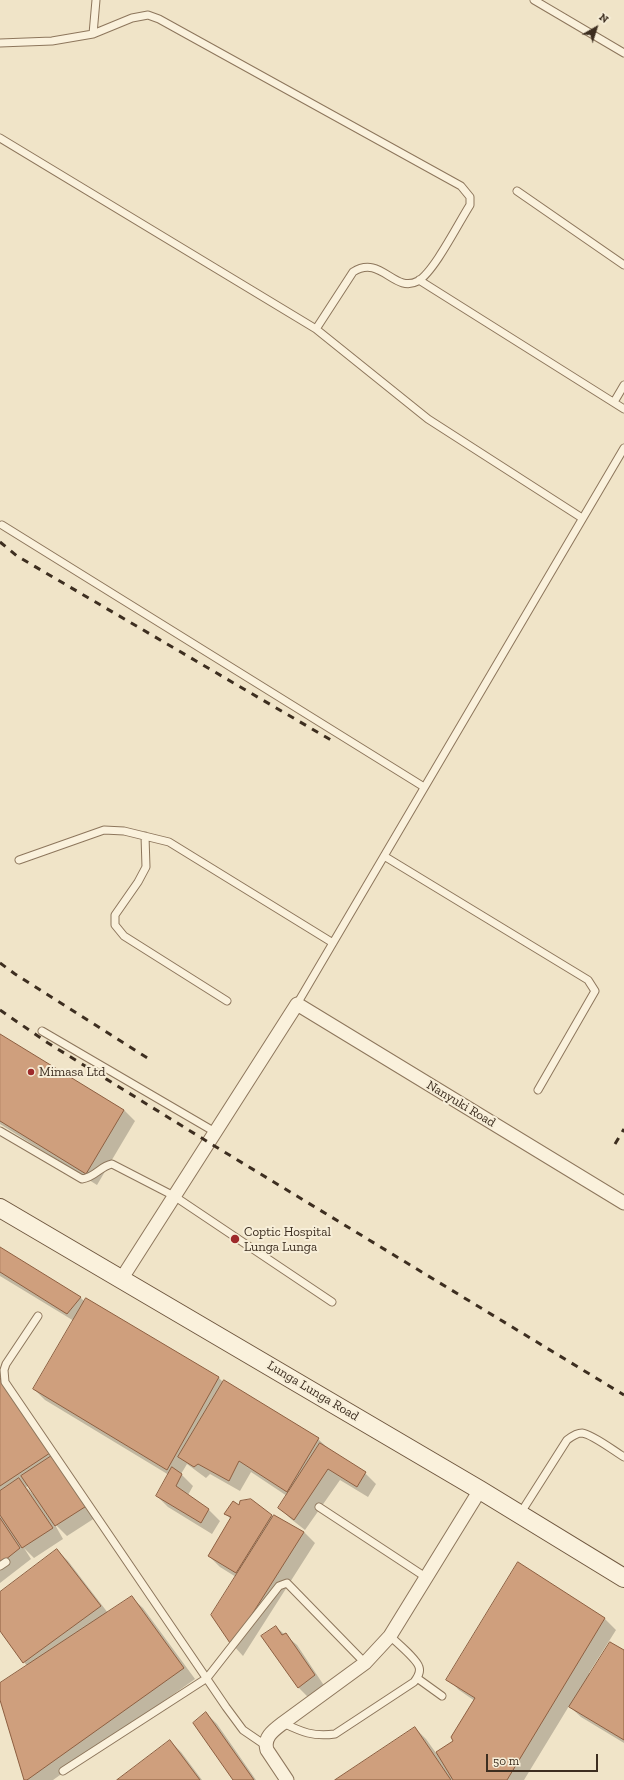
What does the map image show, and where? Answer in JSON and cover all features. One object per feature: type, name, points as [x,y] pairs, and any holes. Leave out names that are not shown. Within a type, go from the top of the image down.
[{"type":"main road","name":"Lunga Lunga Road","points":[[0,1208],[122,1278],[480,1490],[624,1578]]},
{"type":"street","points":[[122,1278],[297,1004]]},
{"type":"street","name":"Nanyuki Road","points":[[297,1004],[624,1203]]},
{"type":"street","points":[[288,1780],[265,1745],[272,1731],[365,1663],[390,1636],[480,1490]]},
{"type":"lane","points":[[93,34],[96,0]]},
{"type":"lane","points":[[534,0],[624,53]]},
{"type":"lane","points":[[0,43],[52,41],[93,34],[132,18],[148,15],[159,19],[461,186],[470,197],[470,205],[432,267],[419,280],[409,284],[401,282],[374,267],[365,266],[359,268],[353,272],[316,329]]},
{"type":"lane","points":[[0,138],[316,329],[428,419],[582,518]]},
{"type":"lane","points":[[517,191],[624,265]]},
{"type":"lane","points":[[419,280],[624,409]]},
{"type":"lane","points":[[614,402],[624,385]]},
{"type":"lane","points":[[297,1004],[624,448]]},
{"type":"lane","points":[[2,525],[424,787]]},
{"type":"lane","points":[[19,860],[104,830],[124,831],[169,842],[333,943]]},
{"type":"lane","points":[[145,836],[146,867],[138,882],[115,914],[115,925],[124,936],[227,1001]]},
{"type":"lane","points":[[384,856],[588,980],[595,991],[538,1090]]},
{"type":"lane","points":[[42,1031],[215,1132]]},
{"type":"lane","points":[[0,1131],[82,1179],[90,1178],[106,1165],[112,1164],[174,1196],[332,1302]]},
{"type":"lane","points":[[38,1316],[6,1364],[4,1370],[5,1382],[243,1730],[265,1745]]},
{"type":"lane","points":[[520,1514],[568,1440],[574,1435],[582,1433],[624,1458]]},
{"type":"lane","points":[[319,1507],[427,1578]]},
{"type":"lane","points":[[63,1771],[207,1678],[279,1586],[287,1583],[365,1663]]},
{"type":"lane","points":[[283,1723],[306,1734],[320,1736],[335,1734],[414,1682],[420,1668],[417,1663],[390,1636]]},
{"type":"lane","points":[[417,1678],[442,1696]]},
{"type":"building","name":"Mimasa Ltd","points":[[0,1034],[124,1110],[86,1174],[0,1121]]},
{"type":"building","points":[[0,1247],[81,1297],[67,1314],[0,1272]]},
{"type":"building","points":[[86,1298],[219,1377],[167,1470],[33,1389]]},
{"type":"building","points":[[0,1378],[50,1453],[0,1486]]},
{"type":"building","points":[[224,1380],[319,1438],[287,1492],[239,1461],[229,1481],[198,1464],[194,1467],[178,1457]]},
{"type":"building","points":[[320,1443],[366,1472],[357,1487],[328,1469],[294,1520],[278,1508]]},
{"type":"building","points":[[53,1455],[88,1505],[55,1526],[21,1476]]},
{"type":"building","points":[[172,1467],[182,1474],[176,1486],[209,1509],[201,1523],[156,1496]]},
{"type":"building","points":[[19,1478],[53,1528],[22,1548],[0,1515],[0,1491]]},
{"type":"building","points":[[251,1499],[272,1515],[236,1573],[208,1556],[231,1517],[224,1514],[233,1501],[239,1505],[240,1501]]},
{"type":"building","points":[[274,1515],[304,1532],[232,1646],[211,1615]]},
{"type":"building","points":[[0,1518],[20,1548],[0,1564]]},
{"type":"building","points":[[57,1549],[101,1606],[23,1663],[0,1631],[0,1592]]},
{"type":"building","points":[[518,1562],[605,1618],[507,1780],[453,1780],[436,1752],[453,1741],[451,1737],[475,1698],[446,1680]]},
{"type":"building","points":[[132,1596],[184,1668],[27,1780],[24,1780],[0,1700],[0,1683]]},
{"type":"building","points":[[276,1626],[282,1635],[286,1633],[315,1675],[298,1688],[261,1636]]},
{"type":"building","points":[[610,1642],[624,1650],[624,1740],[569,1707]]},
{"type":"building","points":[[206,1712],[254,1780],[233,1780],[193,1723]]},
{"type":"building","points":[[415,1727],[451,1780],[335,1780]]},
{"type":"building","points":[[170,1740],[200,1780],[117,1780]]},
{"type":"railway","points":[[0,542],[17,556],[336,743]]},
{"type":"railway","points":[[0,963],[152,1061]]},
{"type":"railway","points":[[0,1010],[48,1043],[208,1142],[624,1395]]},
{"type":"railway","points":[[615,1144],[624,1129]]},
{"type":"place","name":"Mimasa Ltd","points":[[31,1072]]},
{"type":"place","name":"Coptic Hospital Lunga Lunga","points":[[235,1239]]}]
